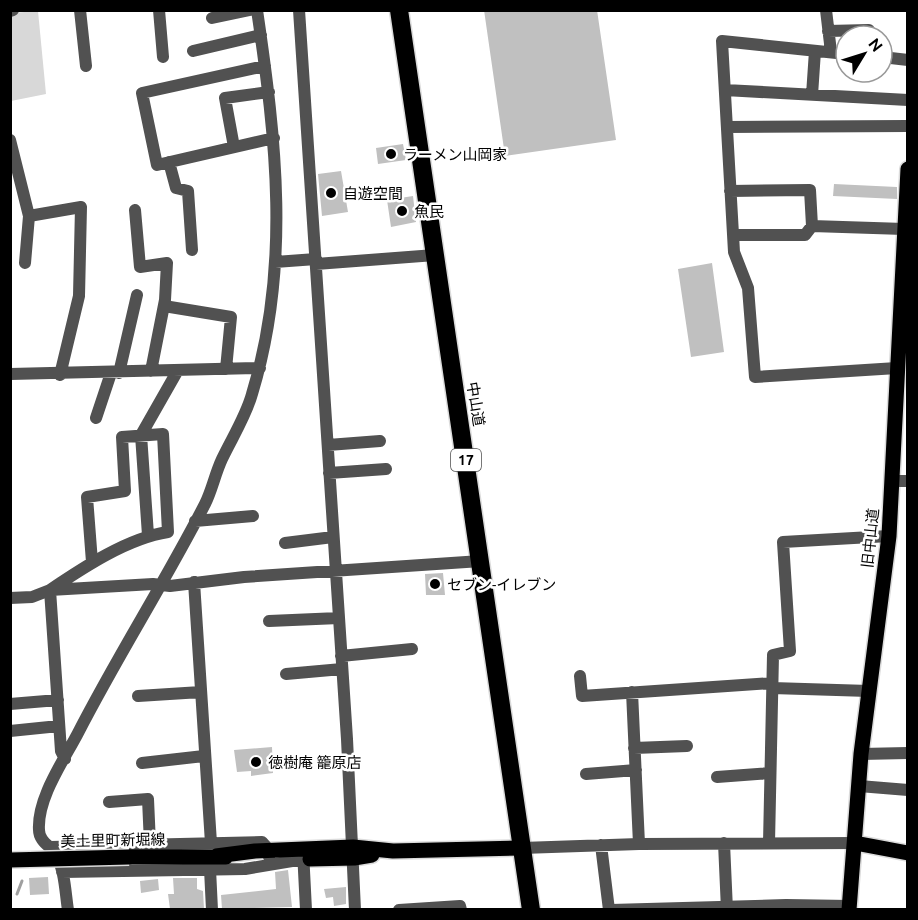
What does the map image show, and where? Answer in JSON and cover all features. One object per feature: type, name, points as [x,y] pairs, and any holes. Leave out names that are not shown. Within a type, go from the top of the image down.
[{"type":"highway","name":"中山道","points":[[399,10],[531,909]]},
{"type":"main road","name":"旧中山道","points":[[849,908],[861,754],[889,536],[900,481],[897,368],[904,283],[904,229],[908,169]]},
{"type":"main road","points":[[855,843],[908,853]]},
{"type":"main road","name":"美土里町新堀線","points":[[10,860],[522,848]]},
{"type":"street","points":[[80,10],[86,66]]},
{"type":"street","points":[[159,10],[163,57]]},
{"type":"street","points":[[212,18],[250,10]]},
{"type":"street","points":[[68,909],[58,858],[40,835],[40,821],[47,795],[195,521],[252,397],[260,368],[269,318],[275,262],[274,138],[257,10]]},
{"type":"street","points":[[299,10],[342,663],[355,909]]},
{"type":"street","points":[[826,10],[831,52]]},
{"type":"street","points":[[828,31],[834,31]]},
{"type":"street","points":[[193,51],[261,35]]},
{"type":"street","points":[[834,52],[722,41],[734,252],[748,288],[755,377],[897,368]]},
{"type":"street","points":[[812,95],[815,51]]},
{"type":"street","points":[[265,66],[142,93],[158,165],[274,138]]},
{"type":"street","points":[[725,90],[908,100]]},
{"type":"street","points":[[234,147],[225,98],[269,92]]},
{"type":"street","points":[[727,126],[908,126]]},
{"type":"street","points":[[11,147],[29,216],[25,263]]},
{"type":"street","points":[[169,162],[176,188],[188,191],[192,250]]},
{"type":"street","points":[[730,191],[810,190],[812,226],[805,234],[733,235]]},
{"type":"street","points":[[29,216],[81,207],[79,296],[60,375]]},
{"type":"street","points":[[135,210],[140,267],[167,263],[164,306],[151,371]]},
{"type":"street","points":[[812,226],[904,229]]},
{"type":"street","points":[[275,262],[435,255]]},
{"type":"street","points":[[96,418],[115,373],[137,295]]},
{"type":"street","points":[[164,306],[231,317],[226,369]]},
{"type":"street","points":[[10,375],[260,368]]},
{"type":"street","points":[[148,535],[141,435],[178,370]]},
{"type":"street","points":[[10,598],[32,597],[50,590],[92,562],[148,535],[168,532],[163,434],[122,437],[124,491],[87,497],[92,562]]},
{"type":"street","points":[[328,445],[380,441]]},
{"type":"street","points":[[329,473],[386,469]]},
{"type":"street","points":[[195,521],[253,516]]},
{"type":"street","points":[[769,843],[773,655],[790,651],[783,542],[889,536]]},
{"type":"street","points":[[285,543],[333,537]]},
{"type":"street","points":[[50,590],[170,586],[194,582],[481,561]]},
{"type":"street","points":[[194,582],[212,856],[212,909]]},
{"type":"street","points":[[50,590],[61,751],[65,759]]},
{"type":"street","points":[[269,621],[339,618]]},
{"type":"street","points":[[286,674],[412,649]]},
{"type":"street","points":[[580,676],[582,696],[772,685],[869,691]]},
{"type":"street","points":[[138,696],[201,692]]},
{"type":"street","points":[[632,692],[639,844]]},
{"type":"street","points":[[10,704],[58,700]]},
{"type":"street","points":[[10,731],[59,726]]},
{"type":"street","points":[[634,748],[687,746]]},
{"type":"street","points":[[861,754],[908,753]]},
{"type":"street","points":[[142,763],[204,756]]},
{"type":"street","points":[[586,774],[636,770]]},
{"type":"street","points":[[717,777],[770,773]]},
{"type":"street","points":[[859,786],[908,790]]},
{"type":"street","points":[[108,802],[148,799],[150,844]]},
{"type":"street","points":[[724,843],[727,908]]},
{"type":"street","points":[[522,848],[639,844],[855,843]]},
{"type":"street","points":[[50,847],[150,844],[212,856],[245,869],[303,854],[306,909]]},
{"type":"street","points":[[601,845],[610,909],[849,908]]},
{"type":"street","points":[[62,872],[212,856]]},
{"type":"street","points":[[10,860],[58,858]]},
{"type":"street","points":[[399,909],[460,906],[461,909]]},
{"type":"shaded area","points":[[38,11],[46,94],[11,101],[11,13]]},
{"type":"building","points":[[484,10],[597,10],[616,140],[505,156]]},
{"type":"building","name":"ラーメン山岡家","points":[[403,144],[406,160],[378,164],[376,148]]},
{"type":"building","name":"自遊空間","points":[[341,171],[348,212],[322,216],[318,174]]},
{"type":"building","points":[[834,184],[897,187],[897,199],[833,196]]},
{"type":"building","name":"魚民","points":[[413,196],[416,222],[391,227],[387,200]]},
{"type":"building","points":[[712,263],[724,352],[691,357],[678,269]]},
{"type":"building","name":"セブン-イレブン","points":[[443,573],[445,595],[426,595],[425,574]]},
{"type":"building","name":"徳樹庵 籠原店","points":[[272,747],[273,773],[251,776],[251,771],[237,772],[234,750]]},
{"type":"building","points":[[288,870],[292,907],[222,909],[221,895],[276,889],[275,872]]},
{"type":"building","points":[[48,877],[49,894],[30,895],[29,878]]},
{"type":"building","points":[[173,878],[197,878],[197,889],[203,891],[204,909],[170,909],[168,894],[174,894]]},
{"type":"building","points":[[158,879],[159,890],[141,893],[140,881]]},
{"type":"building","points":[[346,887],[346,904],[334,906],[333,897],[326,898],[324,889]]},
{"type":"waterway","points":[[17,894],[22,881]]},
{"type":"place","name":"ラーメン山岡家","points":[[391,154]]},
{"type":"place","name":"自遊空間","points":[[331,193]]},
{"type":"place","name":"魚民","points":[[402,211]]},
{"type":"place","name":"セブン-イレブン","points":[[435,584]]},
{"type":"place","name":"徳樹庵 籠原店","points":[[256,762]]}]
